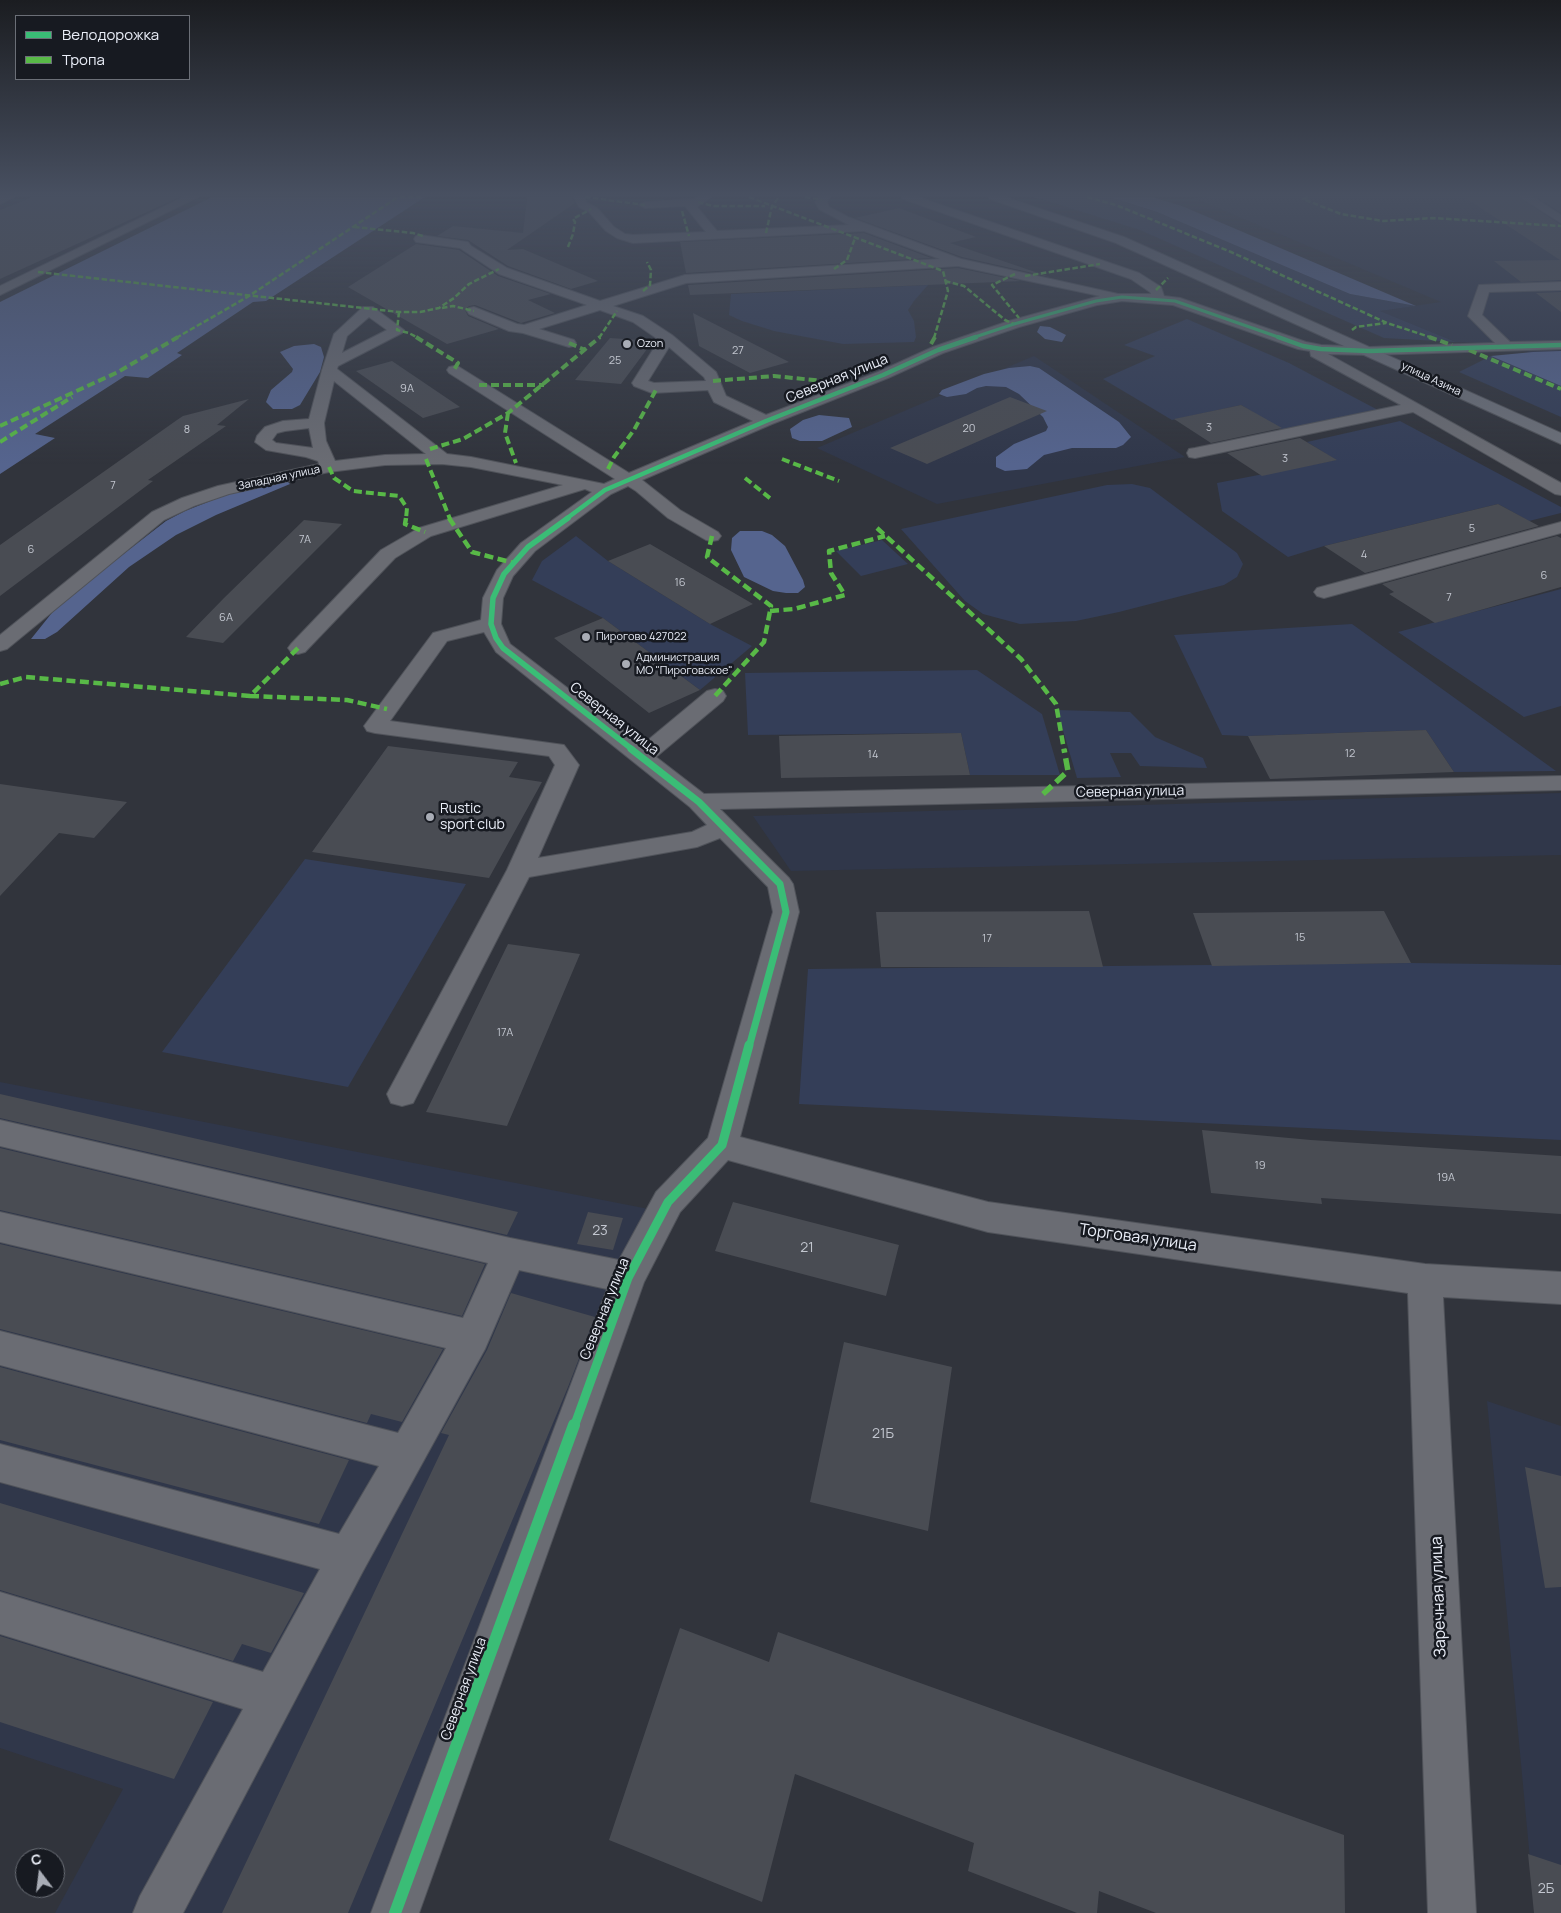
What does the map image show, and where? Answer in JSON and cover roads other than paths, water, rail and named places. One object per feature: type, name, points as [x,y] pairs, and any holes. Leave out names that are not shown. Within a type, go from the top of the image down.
[{"type":"main road","name":"улица Азина","points":[[1224,286],[1561,439]]},
{"type":"street","points":[[546,286],[638,319],[667,338],[711,375],[719,399],[766,421]]},
{"type":"street","points":[[525,329],[659,286]]},
{"type":"street","points":[[1073,286],[1122,297]]},
{"type":"street","points":[[1151,286],[1156,290],[1158,298]]},
{"type":"street","points":[[1507,347],[1475,316],[1484,288],[1550,286]]},
{"type":"street","name":"Северная улица","points":[[395,1913],[628,1278],[668,1202],[722,1145],[786,912],[780,884],[699,802],[503,648],[496,638],[491,624],[493,598],[504,574],[528,547],[606,484],[883,375],[938,350],[1028,320],[1096,301],[1122,297],[1158,298],[1191,305],[1303,346],[1341,351],[1561,345]]},
{"type":"street","points":[[474,311],[514,328],[525,329],[569,343]]},
{"type":"street","points":[[667,338],[639,383],[652,388],[714,385]]},
{"type":"street","points":[[1303,346],[1416,407],[1561,490]]},
{"type":"street","points":[[327,463],[318,442],[316,423],[330,367],[442,458]]},
{"type":"street","points":[[454,370],[606,484]]},
{"type":"street","points":[[1195,453],[1416,407]]},
{"type":"street","points":[[316,423],[283,426],[271,430],[264,436],[263,442],[272,447],[309,452],[327,463]]},
{"type":"street","name":"Западная улица","points":[[0,645],[158,516],[188,502],[224,490],[327,463],[442,458],[606,484]]},
{"type":"street","points":[[298,648],[388,554],[425,532],[606,484],[642,487],[674,514],[712,536]]},
{"type":"street","points":[[1324,592],[1561,527]]},
{"type":"street","points":[[402,1094],[520,870],[567,765],[556,750],[375,726],[440,637],[491,624]]},
{"type":"street","points":[[642,757],[715,696]]},
{"type":"street","name":"Северная улица","points":[[699,802],[1561,783]]},
{"type":"street","points":[[520,870],[697,839],[724,827]]},
{"type":"street","points":[[0,1133],[510,1253],[628,1278]]},
{"type":"street","name":"Торговая улица","points":[[722,1145],[988,1217],[1425,1280],[1561,1288]]},
{"type":"street","points":[[0,1227],[472,1337]]},
{"type":"street","points":[[157,1913],[349,1557],[472,1337],[510,1253]]},
{"type":"street","name":"Заречная улица","points":[[1425,1280],[1452,1913]]},
{"type":"street","points":[[0,1348],[406,1454]]},
{"type":"street","points":[[0,1463],[349,1557]]},
{"type":"street","points":[[0,1613],[273,1697]]},
{"type":"place","name":"Ozon","points":[[627,344]]},
{"type":"place","name":"Пирогово 427022","points":[[586,637]]},
{"type":"place","name":"Администрация МО \"Пироговское\"","points":[[626,664]]},
{"type":"place","name":"Rustic sport club","points":[[430,817]]}]
